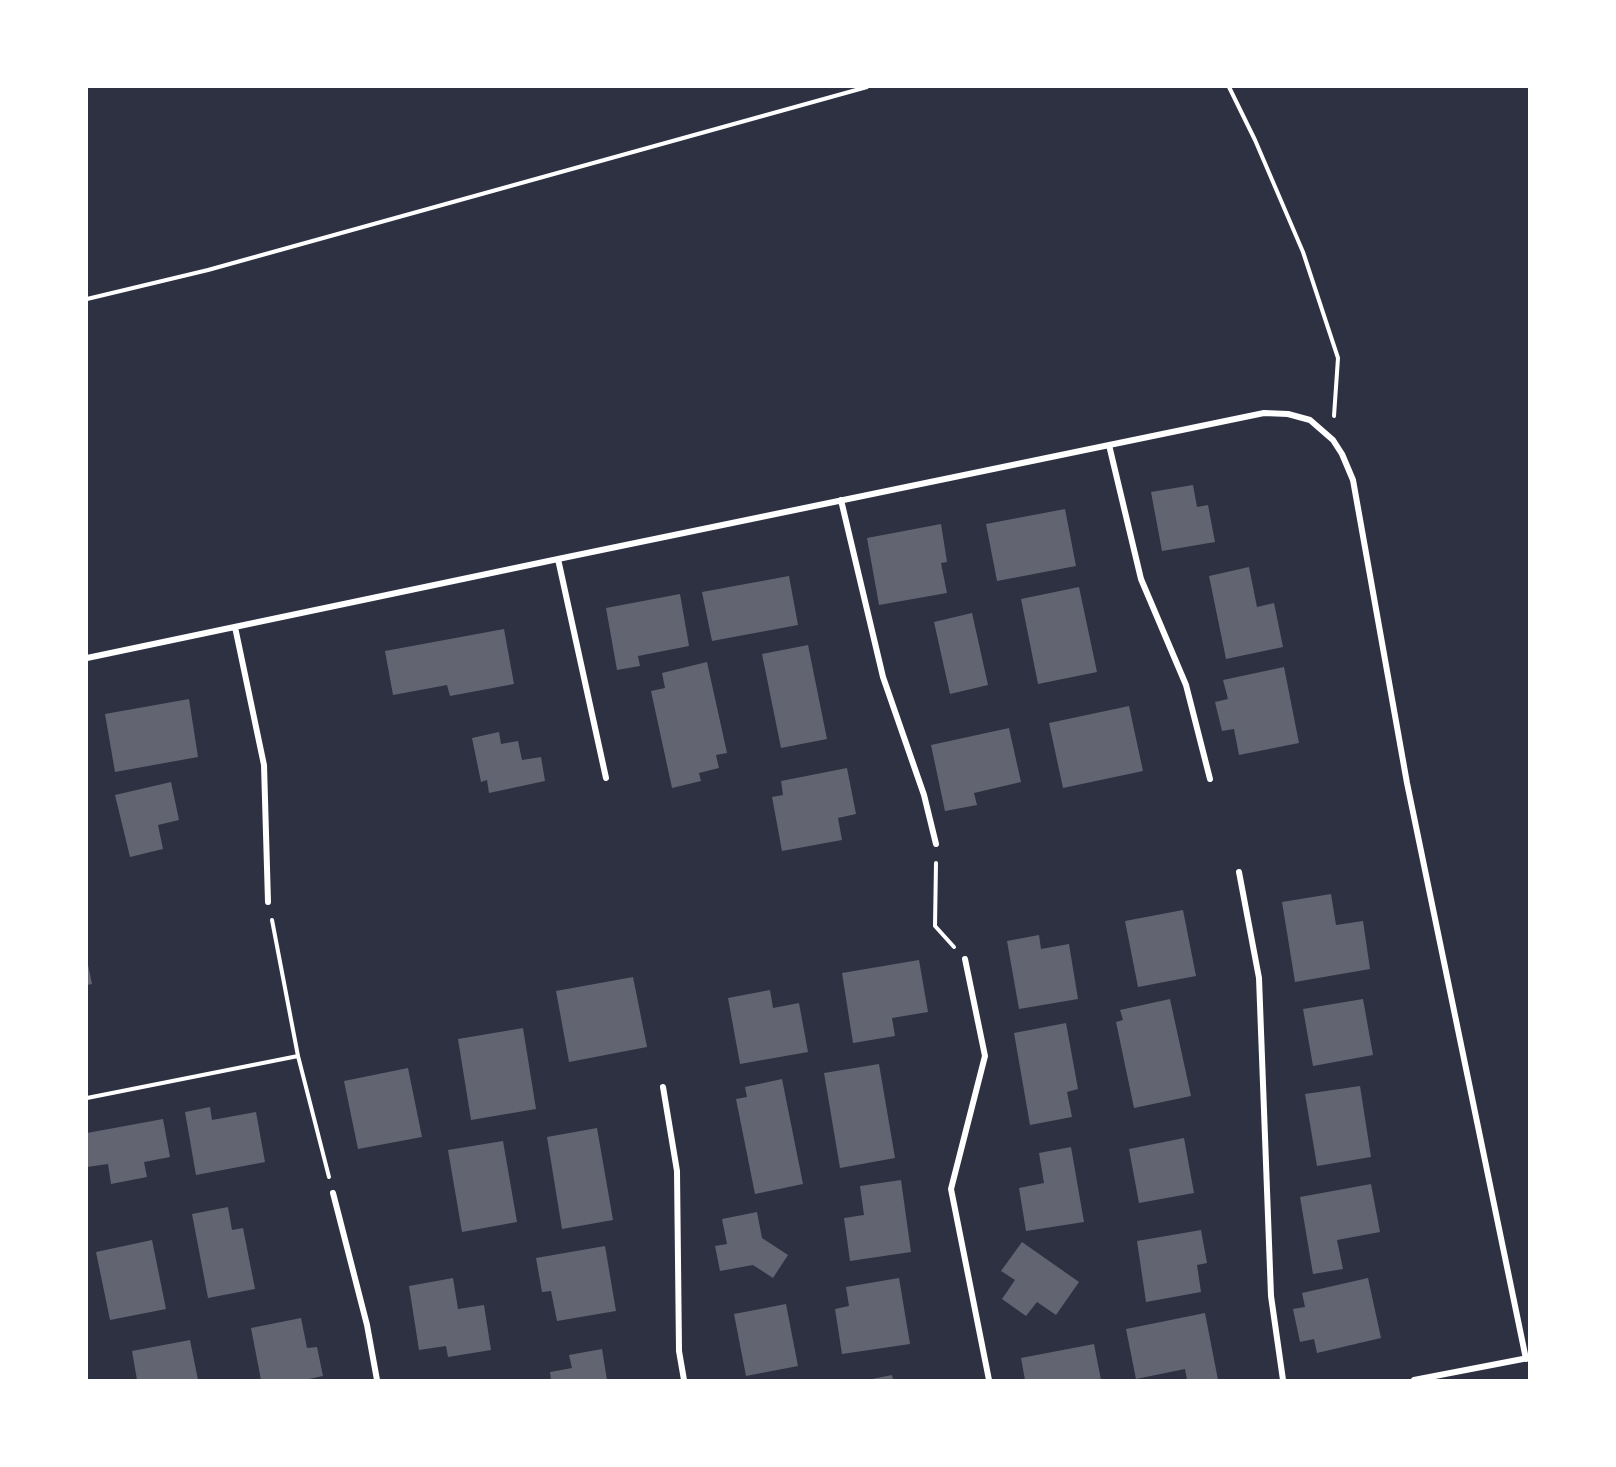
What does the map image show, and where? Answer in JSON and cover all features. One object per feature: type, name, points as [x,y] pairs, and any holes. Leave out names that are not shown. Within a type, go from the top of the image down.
[{"type":"street","points":[[87,658],[1264,413],[1288,414],[1310,420],[1333,440],[1353,480],[1407,783],[1527,1359],[1414,1380]]},
{"type":"street","points":[[1109,446],[1142,579],[1186,685],[1210,779]]},
{"type":"street","points":[[841,500],[883,677],[924,795],[936,844]]},
{"type":"street","points":[[558,559],[606,778]]},
{"type":"street","points":[[235,627],[264,765],[268,902]]},
{"type":"street","points":[[1239,872],[1259,978],[1271,1296],[1283,1380]]},
{"type":"street","points":[[965,959],[985,1056],[951,1189],[989,1380]]},
{"type":"street","points":[[663,1087],[677,1171],[679,1351],[684,1380]]},
{"type":"street","points":[[333,1193],[367,1325],[377,1380]]},
{"type":"path","points":[[87,299],[208,270],[867,87]]},
{"type":"path","points":[[1229,87],[1303,252],[1338,358],[1333,440]]},
{"type":"path","points":[[936,844],[935,926],[965,959]]},
{"type":"path","points":[[268,902],[298,1056],[333,1193]]},
{"type":"path","points":[[87,1098],[298,1056]]},
{"type":"building","points":[[1193,485],[1197,507],[1208,505],[1215,542],[1162,551],[1151,492]]},
{"type":"building","points":[[1065,509],[1076,566],[997,581],[986,524]]},
{"type":"building","points":[[941,524],[947,562],[941,563],[947,593],[879,605],[867,538]]},
{"type":"building","points":[[1249,567],[1257,607],[1274,603],[1283,647],[1226,659],[1209,576]]},
{"type":"building","points":[[789,576],[798,625],[712,641],[702,592]]},
{"type":"building","points":[[1079,587],[1097,672],[1038,684],[1021,599]]},
{"type":"building","points":[[680,594],[689,646],[638,656],[640,666],[617,670],[606,608]]},
{"type":"building","points":[[972,613],[988,685],[950,694],[934,622]]},
{"type":"building","points":[[504,629],[514,684],[450,696],[447,685],[393,695],[385,651]]},
{"type":"building","points":[[808,645],[827,739],[781,748],[762,654]]},
{"type":"building","points":[[707,662],[727,753],[716,755],[719,768],[699,773],[701,781],[672,788],[651,691],[665,688],[662,673]]},
{"type":"building","points":[[1284,667],[1299,743],[1239,755],[1234,729],[1222,731],[1215,702],[1228,699],[1223,680]]},
{"type":"building","points":[[189,699],[198,757],[115,772],[105,714]]},
{"type":"building","points":[[1129,706],[1143,771],[1063,788],[1049,723]]},
{"type":"building","points":[[1009,728],[1021,782],[974,793],[977,805],[945,811],[931,745]]},
{"type":"building","points":[[499,732],[501,744],[518,741],[522,760],[541,757],[545,781],[489,793],[487,780],[481,782],[472,738]]},
{"type":"building","points":[[847,768],[856,814],[838,818],[842,840],[782,851],[772,797],[783,795],[781,781]]},
{"type":"building","points":[[171,782],[179,820],[158,825],[163,849],[130,857],[115,795]]},
{"type":"building","points":[[1331,894],[1336,925],[1363,921],[1370,969],[1295,982],[1282,902]]},
{"type":"building","points":[[1183,910],[1196,976],[1138,987],[1125,921]]},
{"type":"building","points":[[1039,935],[1041,949],[1069,944],[1078,999],[1019,1009],[1007,941]]},
{"type":"building","points":[[87,960],[92,984],[87,985]]},
{"type":"building","points":[[919,960],[928,1012],[892,1018],[895,1036],[853,1043],[842,973]]},
{"type":"building","points":[[633,977],[647,1047],[569,1062],[556,991]]},
{"type":"building","points":[[770,990],[773,1008],[799,1003],[808,1052],[740,1064],[728,998]]},
{"type":"building","points":[[1170,999],[1191,1096],[1134,1108],[1116,1022],[1123,1020],[1120,1010]]},
{"type":"building","points":[[1363,999],[1373,1055],[1313,1066],[1303,1009]]},
{"type":"building","points":[[1066,1023],[1078,1089],[1067,1092],[1072,1117],[1030,1125],[1014,1033]]},
{"type":"building","points":[[523,1028],[536,1109],[471,1120],[458,1039]]},
{"type":"building","points":[[879,1064],[895,1158],[840,1168],[824,1073]]},
{"type":"building","points":[[408,1068],[422,1137],[358,1149],[344,1081]]},
{"type":"building","points":[[782,1079],[803,1184],[755,1194],[736,1099],[747,1097],[745,1087]]},
{"type":"building","points":[[1360,1086],[1371,1157],[1317,1166],[1305,1094]]},
{"type":"building","points":[[210,1107],[212,1120],[256,1112],[265,1162],[196,1175],[185,1112]]},
{"type":"building","points":[[163,1119],[170,1157],[144,1162],[147,1177],[111,1184],[108,1164],[87,1167],[87,1133]]},
{"type":"building","points":[[597,1128],[613,1220],[562,1229],[547,1137]]},
{"type":"building","points":[[1184,1138],[1194,1193],[1139,1203],[1129,1149]]},
{"type":"building","points":[[503,1141],[517,1222],[462,1232],[448,1150]]},
{"type":"building","points":[[1071,1147],[1084,1222],[1026,1231],[1019,1188],[1044,1183],[1039,1153]]},
{"type":"building","points":[[901,1180],[911,1252],[850,1261],[844,1218],[864,1215],[860,1186]]},
{"type":"building","points":[[1371,1184],[1380,1232],[1337,1240],[1343,1269],[1313,1274],[1300,1197]]},
{"type":"building","points":[[228,1207],[232,1230],[243,1228],[255,1289],[208,1298],[192,1214]]},
{"type":"building","points":[[757,1212],[762,1238],[788,1255],[773,1278],[753,1265],[720,1271],[715,1246],[727,1244],[722,1219]]},
{"type":"building","points":[[1201,1230],[1207,1263],[1197,1265],[1201,1292],[1146,1302],[1137,1241]]},
{"type":"building","points":[[152,1240],[166,1309],[110,1320],[96,1252]]},
{"type":"building","points":[[1022,1242],[1079,1282],[1056,1315],[1037,1302],[1026,1316],[1002,1299],[1015,1280],[1001,1271]]},
{"type":"building","points":[[605,1246],[616,1311],[557,1321],[551,1291],[542,1292],[536,1258]]},
{"type":"building","points":[[453,1278],[458,1309],[484,1305],[491,1350],[448,1357],[446,1346],[419,1350],[409,1286]]},
{"type":"building","points":[[899,1278],[910,1344],[842,1354],[835,1309],[849,1306],[846,1287]]},
{"type":"building","points":[[1368,1278],[1381,1338],[1317,1353],[1314,1339],[1300,1342],[1293,1309],[1305,1307],[1302,1293]]},
{"type":"building","points":[[786,1304],[798,1366],[746,1376],[734,1314]]},
{"type":"building","points":[[1205,1313],[1218,1380],[1187,1380],[1185,1369],[1136,1379],[1126,1329]]},
{"type":"building","points":[[301,1318],[307,1348],[317,1347],[323,1376],[304,1380],[261,1380],[251,1328]]},
{"type":"building","points":[[190,1340],[198,1380],[137,1380],[132,1351]]},
{"type":"building","points":[[1094,1344],[1101,1380],[1025,1380],[1021,1358]]},
{"type":"building","points":[[602,1349],[607,1380],[551,1380],[550,1372],[572,1368],[569,1355]]},
{"type":"building","points":[[892,1375],[893,1380],[872,1380],[872,1379]]}]
